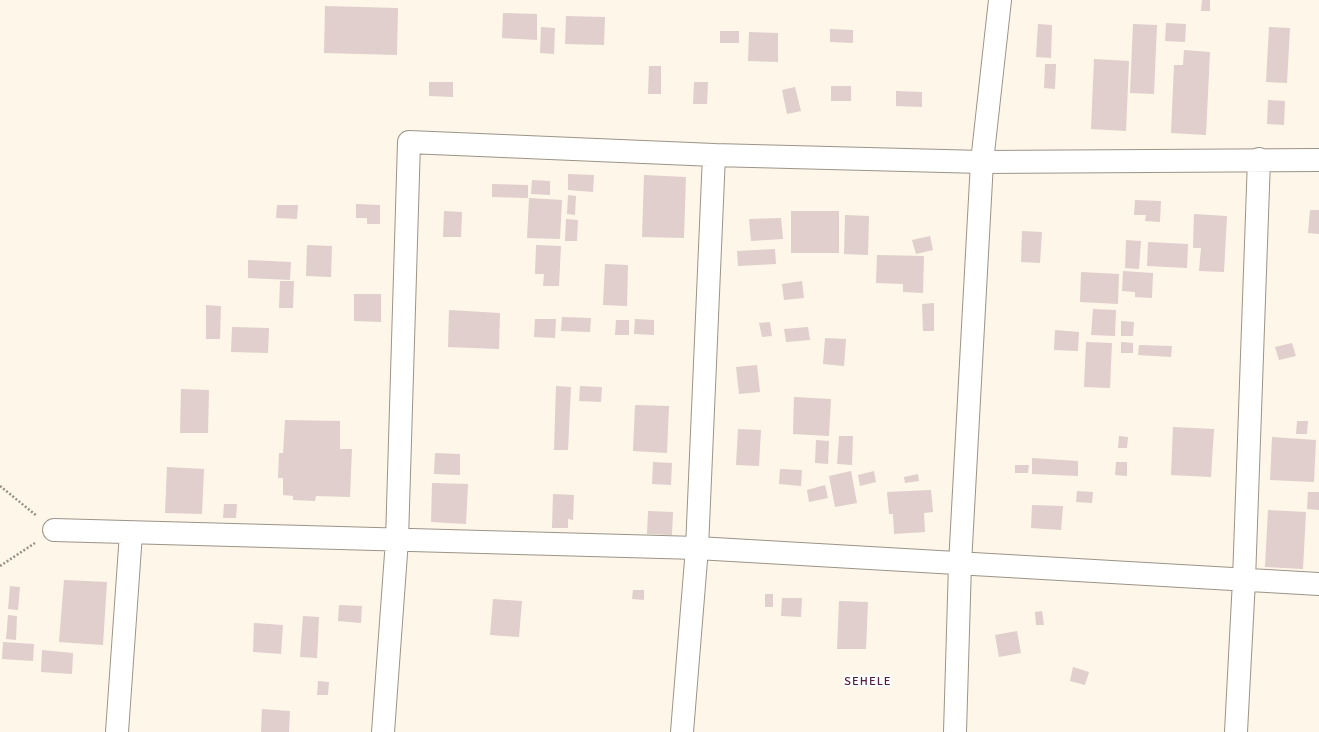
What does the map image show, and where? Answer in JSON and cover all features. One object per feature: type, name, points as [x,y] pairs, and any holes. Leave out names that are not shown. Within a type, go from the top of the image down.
[{"type":"street","points":[[955,732],[960,564],[982,162],[1000,0]]},
{"type":"street","points":[[383,732],[397,540],[408,142],[714,155],[982,162],[1259,159],[1319,160]]},
{"type":"street","points":[[682,732],[697,548],[714,155]]},
{"type":"street","points":[[1236,732],[1244,580],[1259,159]]},
{"type":"street","points":[[54,530],[697,548],[1319,584]]},
{"type":"street","points":[[117,732],[131,533]]},
{"type":"path","points":[[0,486],[54,530],[0,566]]},
{"type":"building","points":[[1202,0],[1210,0],[1210,11],[1201,11]]},
{"type":"building","points":[[325,6],[398,8],[397,55],[324,53]]},
{"type":"building","points":[[503,13],[537,14],[537,40],[502,38]]},
{"type":"building","points":[[566,16],[605,17],[604,45],[565,44]]},
{"type":"building","points":[[1166,23],[1186,24],[1185,42],[1165,41]]},
{"type":"building","points":[[1038,24],[1052,25],[1051,58],[1036,57]]},
{"type":"building","points":[[1133,24],[1157,25],[1154,94],[1130,93]]},
{"type":"building","points":[[541,27],[555,28],[554,54],[540,53]]},
{"type":"building","points":[[1269,27],[1290,28],[1287,83],[1266,82]]},
{"type":"building","points":[[830,29],[853,30],[853,43],[830,42]]},
{"type":"building","points":[[720,31],[739,31],[739,43],[720,43]]},
{"type":"building","points":[[749,32],[778,33],[778,62],[748,61]]},
{"type":"building","points":[[1184,50],[1210,52],[1206,135],[1171,133],[1174,65],[1183,65]]},
{"type":"building","points":[[1094,59],[1129,61],[1126,131],[1091,129]]},
{"type":"building","points":[[1045,64],[1056,64],[1055,89],[1044,88]]},
{"type":"building","points":[[649,66],[661,66],[661,94],[648,94]]},
{"type":"building","points":[[429,82],[453,82],[453,97],[429,96]]},
{"type":"building","points":[[694,82],[708,82],[707,104],[693,104]]},
{"type":"building","points":[[831,86],[851,86],[851,101],[831,101]]},
{"type":"building","points":[[795,87],[801,111],[787,114],[782,90]]},
{"type":"building","points":[[896,91],[922,92],[922,107],[896,106]]},
{"type":"building","points":[[1268,100],[1285,101],[1284,125],[1267,124]]},
{"type":"building","points":[[568,174],[594,175],[593,192],[568,190]]},
{"type":"building","points":[[644,175],[686,177],[684,238],[642,237]]},
{"type":"building","points":[[532,180],[550,181],[550,195],[531,194]]},
{"type":"building","points":[[492,184],[528,185],[528,198],[492,197]]},
{"type":"building","points":[[568,195],[576,196],[575,215],[567,214]]},
{"type":"building","points":[[529,198],[562,200],[560,239],[527,238]]},
{"type":"building","points":[[1135,200],[1161,201],[1160,222],[1145,221],[1146,215],[1134,215]]},
{"type":"building","points":[[356,204],[380,205],[380,224],[367,224],[367,218],[356,218]]},
{"type":"building","points":[[277,205],[298,205],[297,219],[276,218]]},
{"type":"building","points":[[1310,210],[1319,210],[1319,234],[1308,233]]},
{"type":"building","points":[[444,211],[462,212],[461,237],[443,237]]},
{"type":"building","points":[[791,211],[839,211],[839,253],[791,253]]},
{"type":"building","points":[[1194,214],[1227,216],[1224,272],[1199,271],[1201,248],[1193,248]]},
{"type":"building","points":[[845,215],[869,216],[868,255],[844,254]]},
{"type":"building","points":[[781,218],[783,239],[751,241],[749,219]]},
{"type":"building","points":[[566,219],[578,220],[577,241],[565,241]]},
{"type":"building","points":[[1022,231],[1042,232],[1040,263],[1021,262]]},
{"type":"building","points":[[930,236],[933,250],[916,254],[912,240]]},
{"type":"building","points":[[1126,240],[1141,241],[1139,269],[1125,268]]},
{"type":"building","points":[[1148,242],[1188,244],[1187,268],[1147,266]]},
{"type":"building","points":[[307,245],[332,246],[331,277],[306,276]]},
{"type":"building","points":[[536,245],[561,246],[559,286],[543,286],[544,274],[535,274]]},
{"type":"building","points":[[775,249],[776,264],[738,266],[737,251]]},
{"type":"building","points":[[877,255],[924,256],[923,293],[903,292],[903,284],[876,283]]},
{"type":"building","points":[[248,260],[291,262],[290,280],[248,278]]},
{"type":"building","points":[[605,264],[628,265],[627,306],[603,305]]},
{"type":"building","points":[[1123,271],[1153,273],[1152,298],[1135,297],[1135,292],[1122,291]]},
{"type":"building","points":[[1081,272],[1119,274],[1118,304],[1080,302]]},
{"type":"building","points":[[280,281],[294,281],[293,308],[279,308]]},
{"type":"building","points":[[802,281],[804,298],[784,300],[782,284]]},
{"type":"building","points":[[354,294],[381,294],[381,322],[354,321]]},
{"type":"building","points":[[934,303],[934,331],[923,331],[922,304]]},
{"type":"building","points":[[206,305],[221,306],[220,339],[206,339]]},
{"type":"building","points":[[1093,309],[1116,310],[1115,336],[1091,335]]},
{"type":"building","points":[[449,310],[500,313],[499,349],[448,347]]},
{"type":"building","points":[[562,317],[591,318],[590,332],[561,331]]},
{"type":"building","points":[[535,319],[556,319],[555,338],[534,337]]},
{"type":"building","points":[[635,319],[654,320],[654,335],[634,334]]},
{"type":"building","points":[[616,320],[629,320],[629,335],[615,335]]},
{"type":"building","points":[[1121,321],[1134,322],[1133,336],[1121,336]]},
{"type":"building","points":[[770,322],[772,336],[762,337],[759,323]]},
{"type":"building","points":[[232,327],[269,328],[268,353],[231,352]]},
{"type":"building","points":[[808,327],[810,340],[786,342],[784,329]]},
{"type":"building","points":[[1055,330],[1079,332],[1078,351],[1054,350]]},
{"type":"building","points":[[825,338],[846,339],[844,366],[823,364]]},
{"type":"building","points":[[1086,342],[1112,343],[1110,388],[1084,387]]},
{"type":"building","points":[[1121,342],[1133,343],[1133,353],[1121,353]]},
{"type":"building","points":[[1292,343],[1296,356],[1279,360],[1275,347]]},
{"type":"building","points":[[1139,345],[1172,346],[1171,357],[1138,355]]},
{"type":"building","points":[[757,365],[760,392],[739,394],[736,367]]},
{"type":"building","points":[[556,386],[571,387],[568,450],[554,450]]},
{"type":"building","points":[[580,386],[602,387],[601,402],[579,401]]},
{"type":"building","points":[[181,389],[209,390],[208,433],[180,433]]},
{"type":"building","points":[[794,397],[831,399],[829,436],[793,434]]},
{"type":"building","points":[[635,405],[669,406],[667,453],[633,451]]},
{"type":"building","points":[[285,420],[340,421],[340,449],[352,449],[350,497],[316,496],[315,501],[293,500],[293,496],[283,495],[283,478],[278,478],[279,453],[283,453]]},
{"type":"building","points":[[1297,421],[1308,421],[1307,434],[1296,434]]},
{"type":"building","points":[[1173,427],[1214,429],[1211,477],[1171,475]]},
{"type":"building","points":[[738,429],[761,430],[759,466],[736,465]]},
{"type":"building","points":[[839,436],[853,436],[852,465],[837,464]]},
{"type":"building","points":[[1119,436],[1128,437],[1127,448],[1118,448]]},
{"type":"building","points":[[1272,437],[1316,440],[1314,482],[1270,480]]},
{"type":"building","points":[[816,440],[829,441],[828,464],[815,463]]},
{"type":"building","points":[[435,453],[460,454],[460,475],[434,474]]},
{"type":"building","points":[[1032,458],[1078,461],[1078,476],[1032,474]]},
{"type":"building","points":[[653,462],[672,463],[671,485],[652,484]]},
{"type":"building","points":[[1116,462],[1127,462],[1127,476],[1115,475]]},
{"type":"building","points":[[1015,465],[1029,465],[1028,473],[1015,473]]},
{"type":"building","points":[[167,467],[204,469],[202,514],[165,513]]},
{"type":"building","points":[[780,469],[802,470],[801,486],[779,484]]},
{"type":"building","points":[[851,471],[857,503],[835,507],[829,476]]},
{"type":"building","points":[[874,471],[876,482],[860,486],[858,475]]},
{"type":"building","points":[[918,474],[919,481],[905,483],[904,477]]},
{"type":"building","points":[[432,483],[468,484],[466,524],[431,522]]},
{"type":"building","points":[[825,485],[828,498],[809,502],[807,490]]},
{"type":"building","points":[[931,490],[933,512],[924,513],[925,532],[894,534],[893,514],[889,514],[887,492]]},
{"type":"building","points":[[1077,491],[1093,492],[1092,503],[1076,502]]},
{"type":"building","points":[[1308,492],[1319,492],[1319,510],[1307,509]]},
{"type":"building","points":[[553,494],[574,495],[573,520],[568,519],[568,528],[552,528]]},
{"type":"building","points":[[224,504],[237,504],[236,518],[223,518]]},
{"type":"building","points":[[1032,505],[1063,506],[1061,530],[1031,528]]},
{"type":"building","points":[[1268,510],[1306,512],[1303,569],[1265,567]]},
{"type":"building","points":[[648,511],[673,512],[672,535],[647,534]]},
{"type":"building","points":[[64,580],[107,582],[103,645],[59,642]]},
{"type":"building","points":[[10,586],[20,587],[18,610],[8,609]]},
{"type":"building","points":[[633,590],[644,590],[644,600],[632,599]]},
{"type":"building","points":[[765,594],[773,594],[773,607],[765,607]]},
{"type":"building","points":[[782,598],[802,598],[801,617],[781,616]]},
{"type":"building","points":[[493,599],[522,601],[519,637],[490,635]]},
{"type":"building","points":[[839,601],[868,602],[866,649],[837,649]]},
{"type":"building","points":[[339,605],[362,606],[361,623],[338,621]]},
{"type":"building","points":[[1042,611],[1044,625],[1036,625],[1035,612]]},
{"type":"building","points":[[8,615],[17,616],[16,640],[6,639]]},
{"type":"building","points":[[303,616],[319,617],[317,658],[300,657]]},
{"type":"building","points":[[254,623],[283,625],[281,654],[253,652]]},
{"type":"building","points":[[1017,631],[1021,653],[999,657],[995,635]]},
{"type":"building","points":[[3,642],[34,644],[33,661],[2,659]]},
{"type":"building","points":[[42,650],[73,653],[72,674],[41,672]]},
{"type":"building","points":[[1073,667],[1089,672],[1085,685],[1070,681]]},
{"type":"building","points":[[318,681],[329,682],[328,695],[317,695]]},
{"type":"building","points":[[262,709],[290,711],[289,732],[261,732]]},
{"type":"district","name":"SEHELE","points":[[868,682]]}]
